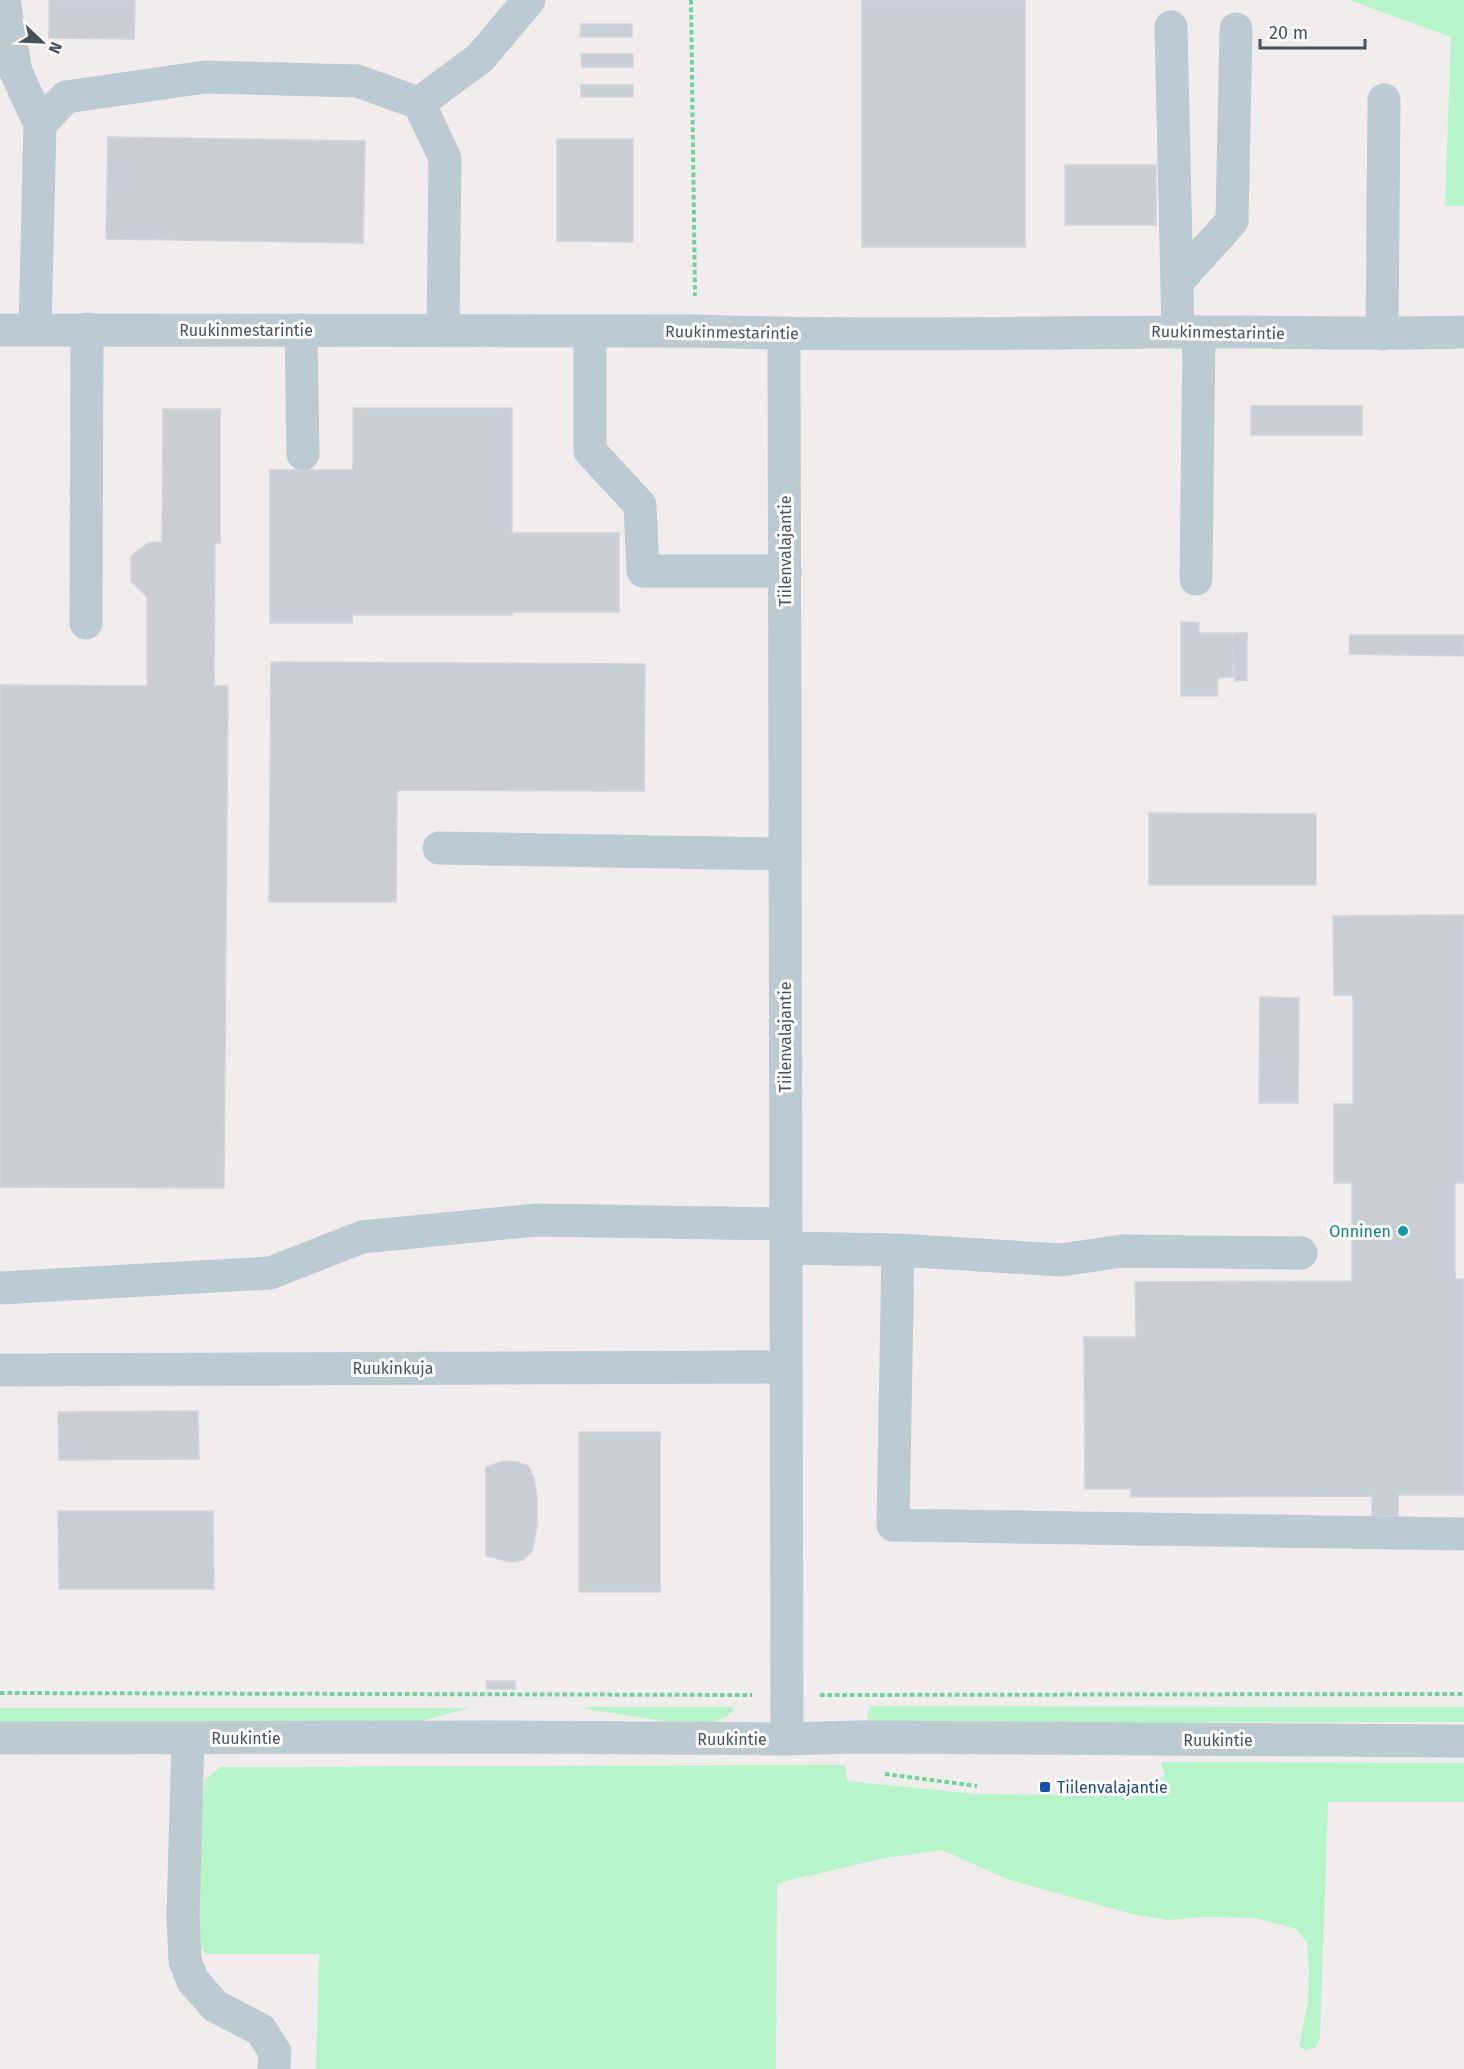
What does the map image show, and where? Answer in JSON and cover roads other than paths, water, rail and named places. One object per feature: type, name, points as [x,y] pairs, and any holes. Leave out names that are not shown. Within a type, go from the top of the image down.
[{"type":"street","points":[[4,0],[16,72],[40,124],[35,330]]},
{"type":"street","points":[[419,104],[480,58],[529,0]]},
{"type":"street","points":[[1171,27],[1178,282],[1189,332],[1196,579]]},
{"type":"street","points":[[1178,282],[1232,221],[1236,29]]},
{"type":"street","points":[[40,124],[66,98],[205,77],[357,81],[419,104],[445,158],[443,330]]},
{"type":"street","points":[[1382,334],[1384,100]]},
{"type":"street","points":[[86,623],[87,329]]},
{"type":"street","name":"Ruukinmestarintie","points":[[0,330],[696,331],[784,334],[1464,332]]},
{"type":"street","points":[[301,330],[303,454]]},
{"type":"street","points":[[590,331],[590,451],[640,505],[643,571],[785,571]]},
{"type":"street","name":"Tiilenvalajantie","points":[[784,334],[787,1739]]},
{"type":"street","points":[[439,848],[785,854]]},
{"type":"street","points":[[0,1288],[270,1273],[362,1237],[536,1220],[786,1236],[898,1250],[1061,1260],[1122,1251],[1301,1253]]},
{"type":"street","points":[[898,1250],[893,1525],[1464,1534]]},
{"type":"street","name":"Ruukinkuja","points":[[0,1370],[786,1367]]},
{"type":"street","name":"Ruukintie","points":[[0,1738],[787,1739],[868,1737],[1464,1741]]},
{"type":"street","points":[[188,1738],[183,1916],[185,1960],[193,1981],[215,2006],[261,2030],[275,2052],[274,2069]]},
{"type":"place","name":"Onninen","points":[[1403,1231]]},
{"type":"place","name":"Tiilenvalajantie","points":[[1045,1787]]}]
